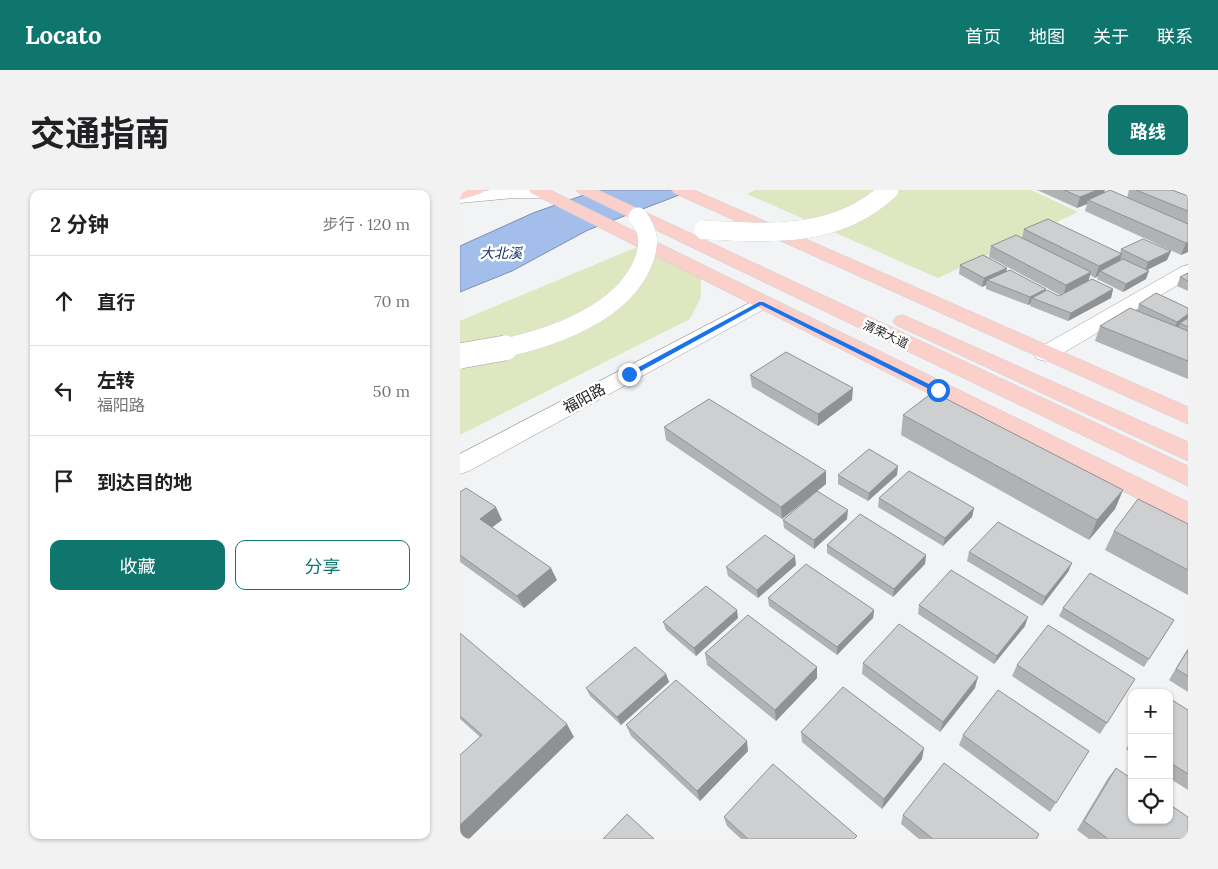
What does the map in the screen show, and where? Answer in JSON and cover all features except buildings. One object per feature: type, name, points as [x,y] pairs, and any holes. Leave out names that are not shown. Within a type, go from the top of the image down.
[{"type":"main road","points":[[460,196],[476,190]]},
{"type":"main road","name":"清荣大道","points":[[585,190],[638,228],[1188,477]]},
{"type":"main road","name":"清荣大道","points":[[620,190],[1188,452]]},
{"type":"main road","points":[[680,190],[1188,416]]},
{"type":"main road","points":[[546,194],[638,228],[761,303],[1188,514]]},
{"type":"street","points":[[704,230],[786,232],[834,223],[874,205],[889,190]]},
{"type":"street","points":[[460,196],[514,193],[546,194]]},
{"type":"street","points":[[460,356],[523,345],[579,322],[614,300],[631,285],[646,260],[650,237],[648,228],[638,228]]},
{"type":"street","points":[[1045,354],[1151,294],[1188,270]]},
{"type":"street","points":[[1151,294],[1173,304]]},
{"type":"street","name":"福阳路","points":[[460,465],[761,303]]},
{"type":"green space","points":[[755,190],[1031,190],[1078,212],[938,278],[747,194]]},
{"type":"green space","points":[[642,245],[701,277],[701,297],[690,319],[460,435],[460,321]]},
{"type":"water","name":"大北溪","points":[[598,190],[692,190],[588,230],[512,271],[460,292],[460,246],[533,213]]},
{"type":"route","points":[[629,374],[761,303],[938,390]]}]
